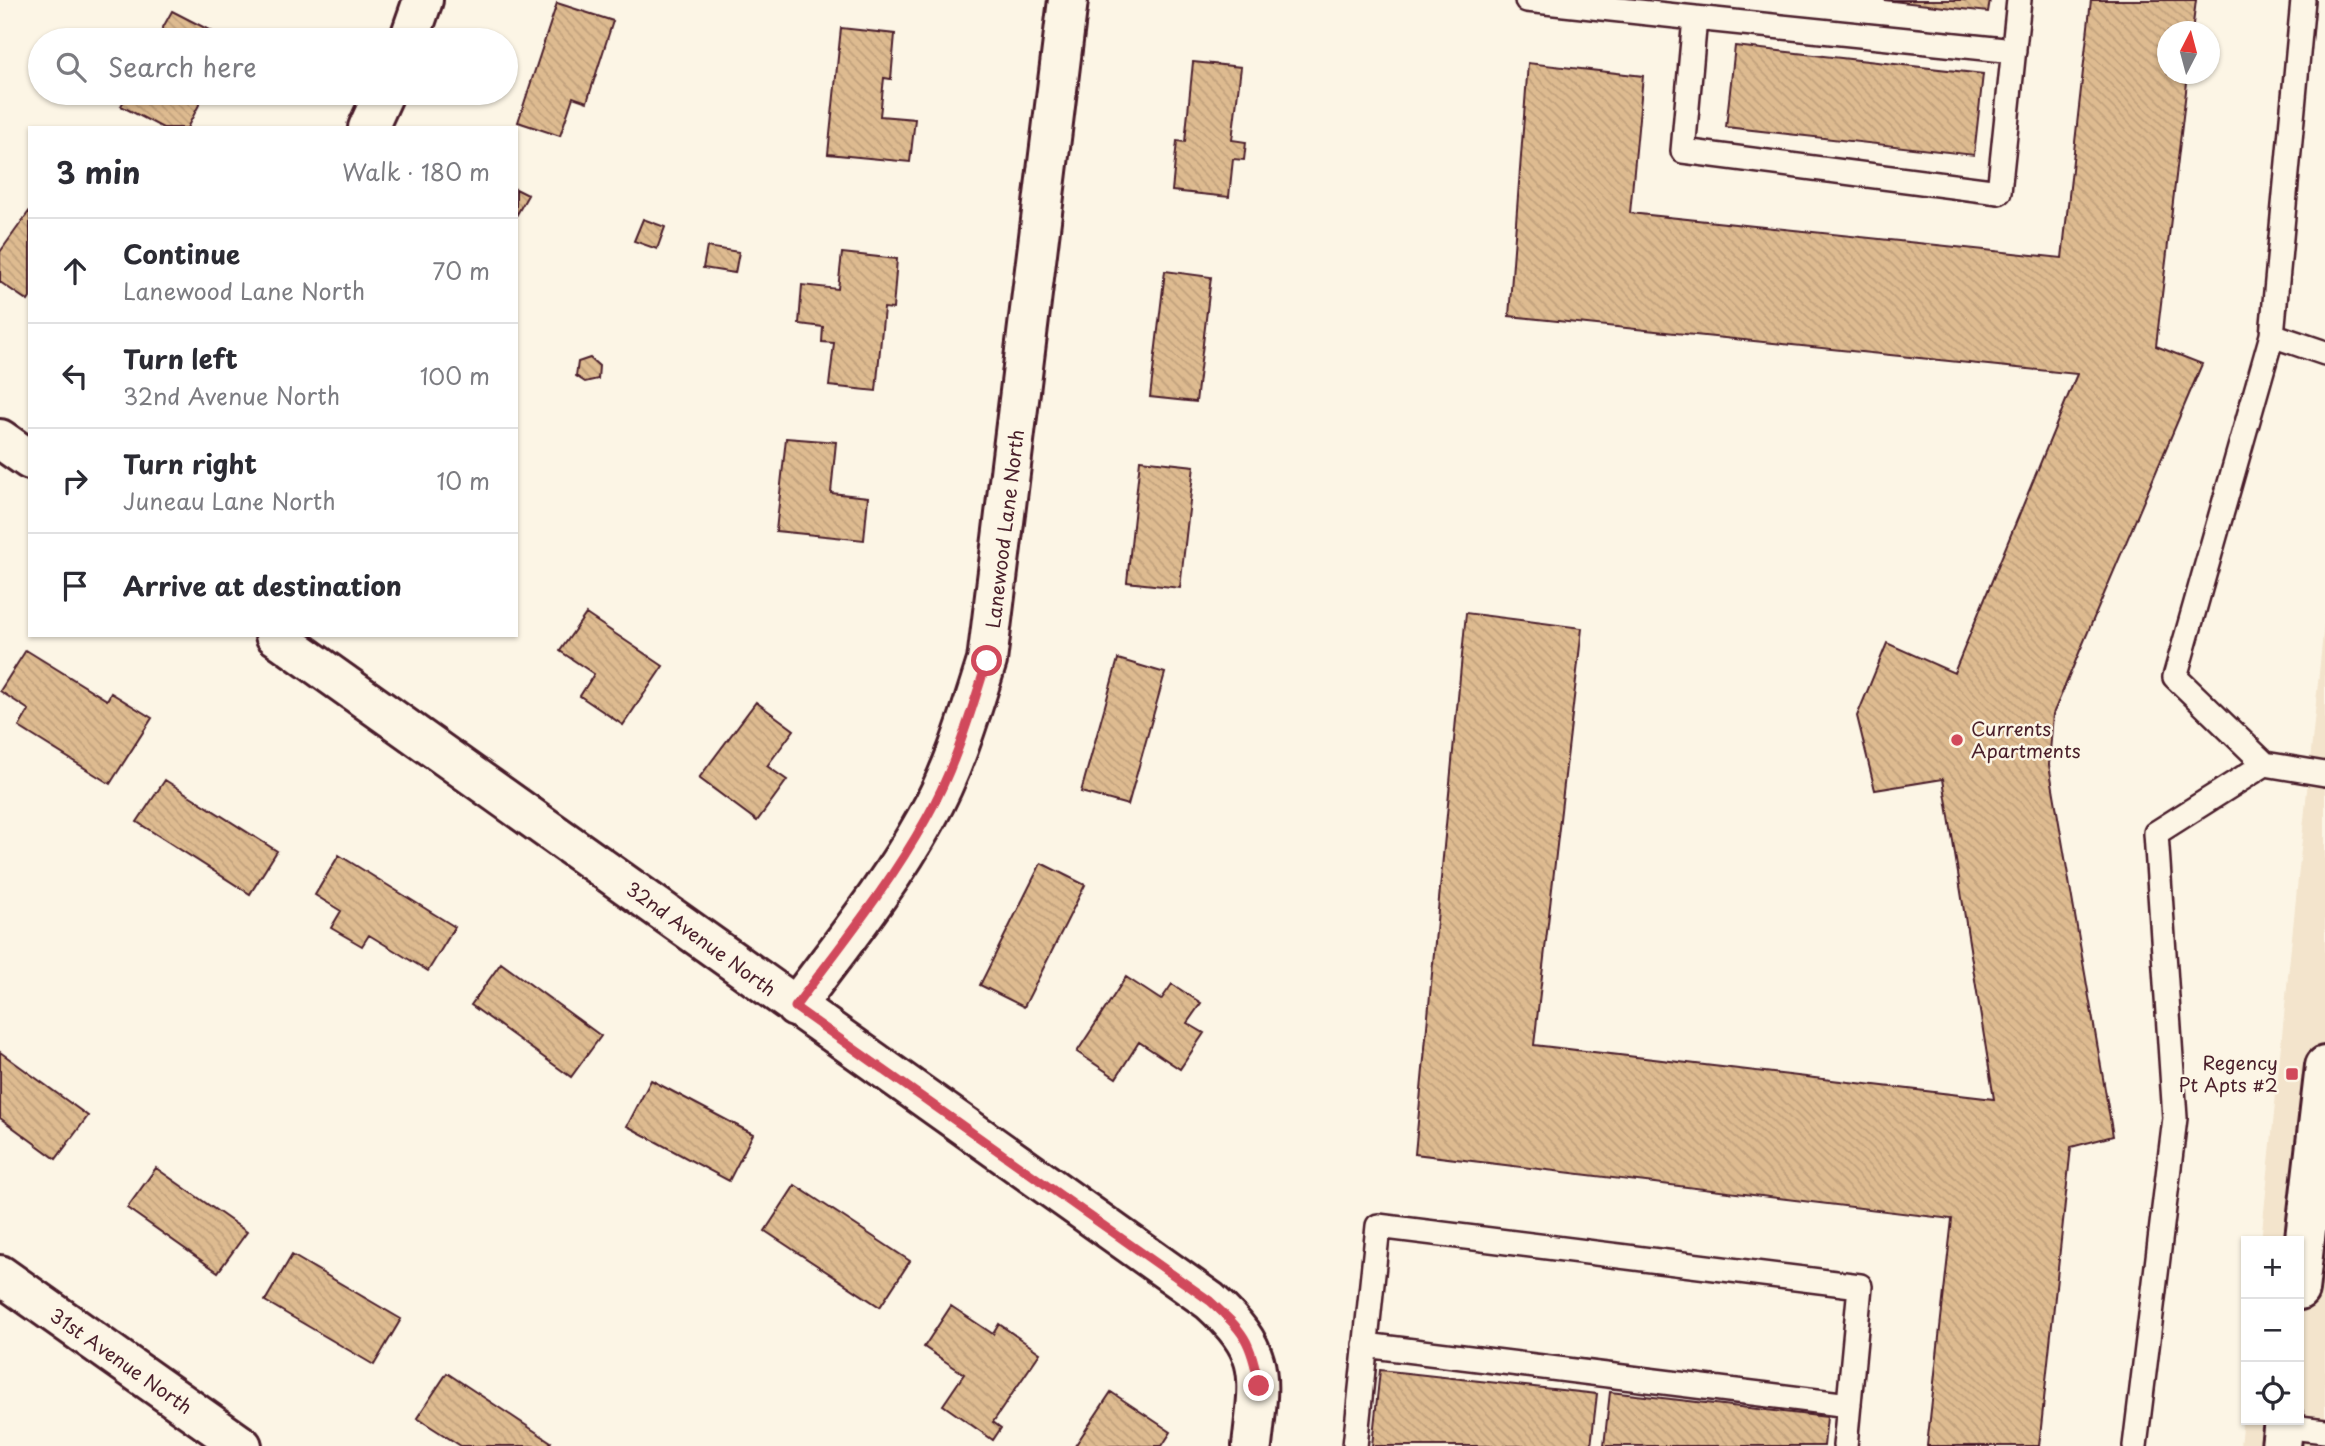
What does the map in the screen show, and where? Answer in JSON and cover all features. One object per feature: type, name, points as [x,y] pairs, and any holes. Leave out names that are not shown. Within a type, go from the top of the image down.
[{"type":"street","points":[[413,28],[423,0]]},
{"type":"street","name":"Lanewood Lane North","points":[[795,1007],[882,888],[927,819],[962,741],[987,661],[1069,0]]},
{"type":"street","points":[[369,126],[379,105]]},
{"type":"street","points":[[0,439],[28,459]]},
{"type":"street","name":"32nd Avenue North","points":[[278,637],[1210,1301],[1238,1326],[1253,1350],[1259,1386],[1252,1446]]},
{"type":"street","points":[[2304,1250],[2324,1090]]},
{"type":"street","name":"31st Avenue North","points":[[0,1275],[242,1446]]},
{"type":"lane","points":[[1527,0],[2014,51]]},
{"type":"lane","points":[[1695,18],[1683,151],[1999,192],[2019,0]]},
{"type":"lane","points":[[2303,0],[2272,335],[2175,677],[2265,764],[2325,774]]},
{"type":"lane","points":[[2272,335],[2325,353]]},
{"type":"lane","points":[[2135,1446],[2175,1118],[2156,834],[2265,764]]},
{"type":"lane","points":[[1355,1446],[1378,1226],[1860,1286],[1845,1446]]},
{"type":"lane","points":[[1365,1345],[1849,1405]]},
{"type":"lane","points":[[2282,1431],[2325,1431]]},
{"type":"shaded area","points":[[2325,614],[2325,1446],[2240,1446],[2242,1425],[2304,1425],[2304,1236],[2262,1236]]},
{"type":"building","points":[[1884,0],[1990,0],[1988,12]]},
{"type":"building","name":"Currents Apartments","points":[[2091,0],[2196,0],[2193,21],[2157,21],[2157,84],[2187,84],[2156,346],[2202,364],[2053,714],[2049,765],[2113,1136],[2071,1147],[2039,1446],[1927,1446],[1952,1219],[1415,1154],[1466,613],[1582,628],[1534,1045],[1994,1099],[1943,779],[1875,790],[1857,716],[1887,643],[1954,673],[2077,374],[1509,316],[1528,63],[1643,76],[1630,213],[2062,258]]},
{"type":"building","points":[[557,3],[613,21],[587,102],[573,97],[560,136],[518,122]]},
{"type":"building","points":[[172,11],[205,28],[163,28]]},
{"type":"building","points":[[841,28],[895,34],[891,79],[884,78],[880,116],[915,119],[910,162],[828,154]]},
{"type":"building","points":[[1735,46],[1983,74],[1974,155],[1726,127]]},
{"type":"building","points":[[1193,62],[1241,67],[1232,140],[1246,142],[1244,160],[1233,159],[1229,197],[1172,191],[1177,141],[1185,142]]},
{"type":"building","points":[[199,105],[188,126],[159,126],[121,106]]},
{"type":"building","points":[[518,190],[528,195],[518,212]]},
{"type":"building","points":[[28,213],[28,301],[0,282],[0,252]]},
{"type":"building","points":[[643,219],[665,227],[657,249],[634,241]]},
{"type":"building","points":[[707,247],[739,252],[735,273],[703,268]]},
{"type":"building","points":[[842,253],[897,259],[893,309],[884,308],[876,391],[829,386],[834,343],[822,342],[823,327],[799,324],[802,285],[838,289]]},
{"type":"building","points":[[1165,271],[1211,277],[1196,402],[1150,397]]},
{"type":"building","points":[[590,358],[599,366],[598,379],[585,382],[576,376],[578,362]]},
{"type":"building","points":[[786,438],[836,442],[831,493],[868,497],[864,540],[776,531]]},
{"type":"building","points":[[1140,460],[1194,466],[1180,588],[1127,582]]},
{"type":"building","points":[[586,614],[663,666],[623,725],[580,696],[594,674],[560,651]]},
{"type":"building","points":[[26,650],[107,700],[111,693],[152,718],[110,784],[19,727],[29,710],[0,691]]},
{"type":"building","points":[[1118,659],[1165,673],[1128,805],[1081,792]]},
{"type":"building","points":[[756,702],[794,730],[767,766],[787,780],[757,821],[699,778]]},
{"type":"building","points":[[165,780],[277,851],[250,894],[137,822]]},
{"type":"building","points":[[339,855],[455,927],[428,971],[369,935],[362,946],[331,928],[341,911],[315,895]]},
{"type":"building","points":[[1041,863],[1085,885],[1024,1007],[980,985]]},
{"type":"building","points":[[501,963],[601,1036],[571,1077],[471,1005]]},
{"type":"building","points":[[1126,977],[1161,1000],[1172,984],[1201,1003],[1187,1023],[1204,1033],[1180,1069],[1139,1042],[1116,1078],[1077,1052]]},
{"type":"building","points":[[0,1052],[88,1116],[56,1159],[0,1118]]},
{"type":"building","points":[[651,1080],[753,1134],[729,1181],[627,1126]]},
{"type":"building","points":[[156,1168],[247,1232],[218,1272],[127,1208]]},
{"type":"building","points":[[795,1185],[910,1261],[880,1307],[765,1231]]},
{"type":"building","points":[[292,1255],[401,1319],[374,1365],[265,1301]]},
{"type":"building","points":[[951,1306],[993,1334],[999,1324],[1040,1353],[993,1422],[1001,1428],[993,1440],[943,1405],[964,1374],[924,1347]]},
{"type":"building","points":[[1380,1370],[1597,1394],[1591,1446],[1372,1446]]},
{"type":"building","points":[[447,1373],[551,1442],[548,1446],[461,1446],[417,1418]]},
{"type":"building","points":[[1111,1392],[1171,1432],[1162,1446],[1075,1446]]},
{"type":"building","points":[[1610,1392],[1827,1417],[1824,1446],[1604,1446]]},
{"type":"place","name":"Currents Apartments","points":[[1957,740]]},
{"type":"place","name":"Regency Pt Apts #2","points":[[2292,1074]]},
{"type":"route","points":[[987,661],[962,741],[927,819],[882,888],[795,1007],[1210,1301],[1238,1326],[1253,1350],[1259,1386]]}]
